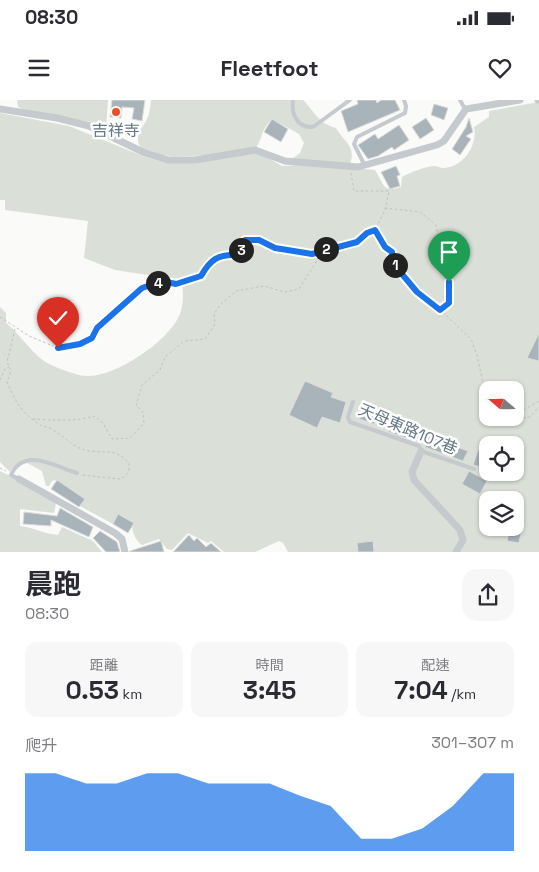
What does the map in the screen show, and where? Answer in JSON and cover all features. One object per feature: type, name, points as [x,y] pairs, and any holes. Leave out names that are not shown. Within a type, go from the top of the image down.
[{"type":"street","points":[[0,109],[57,118],[89,126],[154,157],[168,160],[195,160],[254,150],[285,160],[350,167],[365,166],[437,145],[444,141],[466,109],[520,100]]},
{"type":"street","points":[[420,451],[412,472],[414,480],[460,530],[463,540],[456,552]]},
{"type":"street","points":[[18,479],[116,532],[122,539],[125,552]]},
{"type":"lane","points":[[293,100],[293,114],[302,126],[313,127],[350,100]]},
{"type":"lane","points":[[365,166],[354,144],[357,137],[405,113],[406,106],[404,100]]},
{"type":"lane","points":[[460,100],[466,109]]},
{"type":"lane","name":"天母東路107巷","points":[[353,402],[348,417],[350,422],[419,446],[420,451],[474,469]]},
{"type":"lane","points":[[18,479],[11,475],[14,469],[29,459],[38,459],[77,473]]},
{"type":"path","points":[[125,143],[136,123]]},
{"type":"path","points":[[0,317],[15,328],[58,348],[80,344],[92,338],[97,328],[142,288],[162,281],[176,284],[201,276],[207,265],[223,254],[236,255],[244,247],[245,240],[259,240],[275,248],[312,254],[324,249],[357,242],[367,233],[375,230],[385,208],[389,191],[354,191],[350,167]]},
{"type":"path","points":[[385,208],[420,212],[436,224],[449,282],[449,303],[440,310]]},
{"type":"path","points":[[375,230],[385,247],[392,252],[391,261],[417,292],[440,310],[471,339],[477,355],[482,381]]},
{"type":"path","points":[[33,419],[54,421],[64,418],[84,420],[94,416],[103,422],[112,440],[130,438],[144,423],[143,412],[136,405],[138,394],[142,385],[160,370],[165,357],[184,341],[205,339],[214,324],[214,314],[220,305],[236,291],[264,286],[285,292],[299,289],[324,249]]},
{"type":"path","points":[[15,328],[7,362],[11,371],[7,382],[17,405],[39,424],[54,430],[72,447],[90,451],[109,450],[127,460],[130,466],[128,473],[120,479],[84,476],[77,473]]},
{"type":"path","points":[[0,380],[4,370],[9,367]]},
{"type":"path","points":[[524,409],[539,400]]},
{"type":"path","points":[[524,418],[530,417],[539,407]]},
{"type":"path","points":[[0,468],[11,475]]},
{"type":"shaded area","points":[[17,100],[108,100],[106,128],[25,110],[18,107]]},
{"type":"shaded area","points":[[151,100],[303,100],[321,120],[336,128],[348,144],[352,158],[350,164],[293,161],[293,158],[300,153],[304,143],[299,134],[272,119],[264,130],[256,148],[191,156],[154,154],[143,149],[138,140],[140,131],[149,115]]},
{"type":"shaded area","points":[[539,102],[539,340],[536,339],[527,358],[539,361],[539,552],[288,552],[283,543],[279,541],[255,552],[224,552],[211,541],[208,543],[188,533],[172,550],[167,549],[159,539],[142,545],[134,535],[133,523],[118,515],[113,524],[80,506],[84,498],[57,480],[52,481],[49,486],[46,486],[42,471],[27,463],[13,467],[10,472],[0,462],[0,307],[6,313],[6,323],[44,361],[79,375],[91,376],[120,367],[135,359],[162,339],[178,318],[183,297],[182,285],[174,279],[115,270],[84,258],[88,221],[5,210],[5,200],[0,200],[0,113],[69,126],[145,157],[167,163],[254,153],[265,156],[282,166],[316,164],[375,170],[384,186],[390,189],[401,187],[402,177],[414,171],[431,166],[450,167],[463,160],[474,141],[474,127],[489,117],[489,111]]},
{"type":"shaded area","points":[[0,471],[57,499],[54,513],[20,509],[20,526],[58,535],[62,527],[93,541],[102,552],[0,552]]},
{"type":"building","name":"吉祥寺","points":[[112,100],[145,100],[142,121],[132,119],[134,108],[122,107],[121,118],[110,117]]},
{"type":"building","points":[[357,100],[376,100],[377,103],[381,100],[395,100],[400,110],[348,132],[341,111],[358,104]]},
{"type":"building","points":[[434,104],[448,108],[444,120],[431,115]]},
{"type":"building","points":[[426,118],[434,130],[420,139],[412,127]]},
{"type":"building","points":[[469,118],[473,132],[466,136],[471,139],[460,155],[452,149],[466,127]]},
{"type":"building","points":[[272,119],[288,129],[281,142],[264,132]]},
{"type":"building","points":[[399,125],[409,140],[394,150],[392,147],[378,156],[368,159],[358,145],[375,134],[378,139]]},
{"type":"building","points":[[396,166],[400,175],[397,176],[400,186],[390,189],[381,172]]},
{"type":"building","points":[[539,333],[539,361],[527,358]]},
{"type":"building","points":[[305,381],[333,393],[331,397],[346,402],[340,423],[322,417],[317,428],[289,415]]},
{"type":"building","points":[[361,407],[378,414],[374,424],[357,418]]},
{"type":"building","points":[[393,420],[412,427],[407,438],[389,432]]},
{"type":"building","points":[[429,436],[468,451],[463,461],[425,447]]},
{"type":"building","points":[[478,450],[479,450],[479,467],[473,465]]},
{"type":"building","points":[[469,471],[479,477],[479,481],[487,481],[479,493],[462,484]]},
{"type":"building","points":[[57,480],[85,499],[79,507],[51,489]]},
{"type":"building","points":[[60,508],[93,527],[89,537],[51,520],[51,526],[23,524],[24,512],[57,516]]},
{"type":"building","points":[[118,514],[134,523],[128,533],[113,524]]},
{"type":"building","points":[[100,531],[117,542],[120,552],[106,552],[93,538]]},
{"type":"building","points":[[189,535],[194,541],[197,538],[206,547],[211,543],[221,552],[173,552]]},
{"type":"building","points":[[508,536],[520,536],[519,543],[507,541]]},
{"type":"building","points":[[161,541],[164,552],[130,552],[130,551]]},
{"type":"building","points":[[373,541],[374,552],[358,552],[357,543]]},
{"type":"place","name":"吉祥寺","points":[[116,112]]},
{"type":"route","points":[[58,348],[80,344],[92,338],[97,328],[142,288],[162,281],[176,284],[201,276],[207,265],[223,254],[236,255],[244,247],[245,240],[259,240],[275,248],[312,254],[324,249],[357,242],[367,233],[375,230],[385,247],[392,252],[391,261],[417,292],[440,310],[449,303],[449,282]]}]
